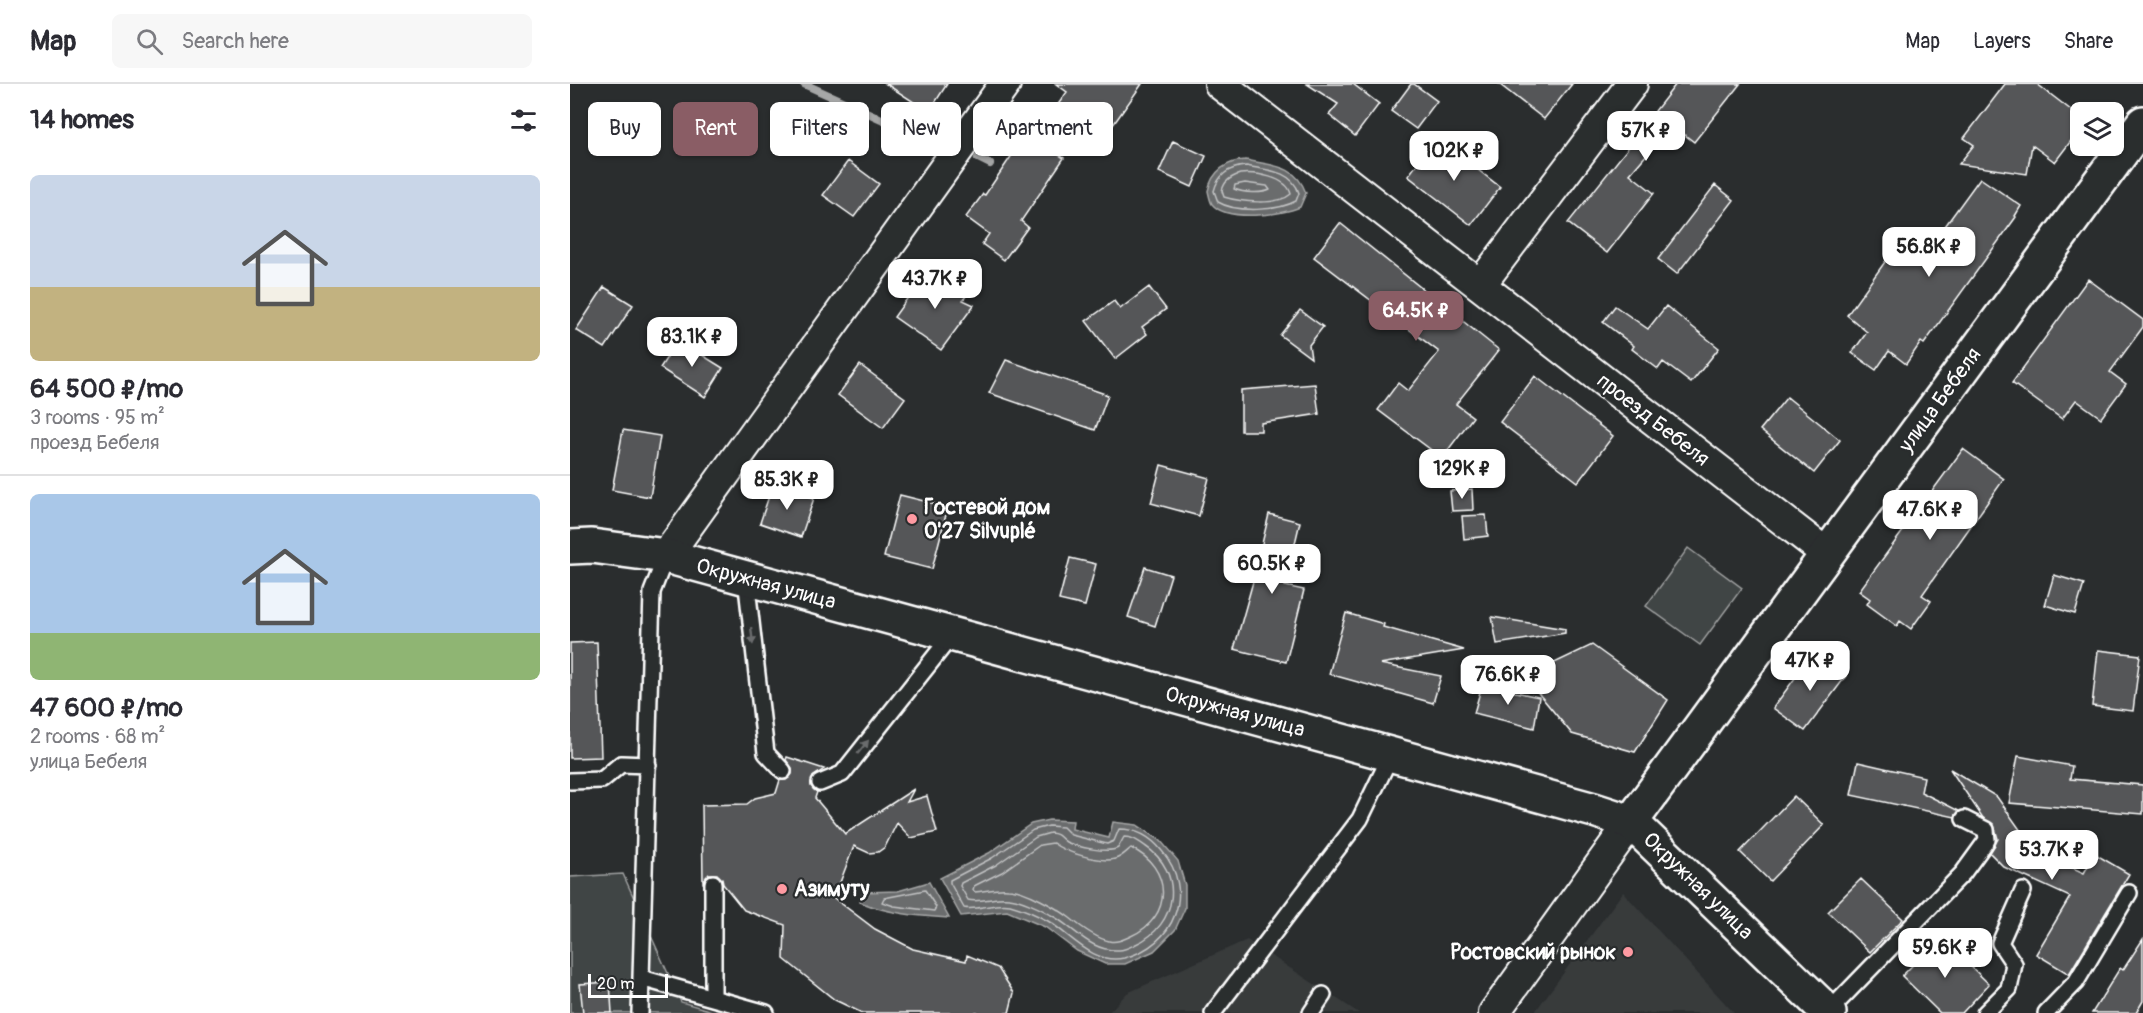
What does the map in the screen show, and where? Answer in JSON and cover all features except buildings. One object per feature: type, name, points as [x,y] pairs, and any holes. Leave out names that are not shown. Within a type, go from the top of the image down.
[{"type":"main road","name":"улица Бебеля","points":[[1631,822],[2143,123]]},
{"type":"main road","name":"Окружная улица","points":[[570,547],[592,546],[666,556],[1631,822],[1828,1012]]},
{"type":"street","points":[[666,556],[1005,84]]},
{"type":"street","name":"проезд Бебеля","points":[[1220,84],[1827,554]]},
{"type":"street","points":[[1479,285],[1632,84]]},
{"type":"street","points":[[1494,1013],[1631,822]]},
{"type":"lane","points":[[640,1013],[652,592],[666,556]]},
{"type":"lane","points":[[746,578],[766,753],[783,771]]},
{"type":"lane","points":[[820,783],[842,774],[952,635]]},
{"type":"lane","points":[[1213,1013],[1360,819],[1391,755]]},
{"type":"lane","points":[[570,781],[602,780],[621,764],[648,765]]},
{"type":"lane","points":[[1828,1012],[1963,873],[1987,840],[1986,830],[1964,819]]},
{"type":"lane","points":[[713,883],[713,998]]},
{"type":"lane","points":[[1985,1013],[2009,988],[2014,964],[2000,943],[2023,891]]},
{"type":"lane","points":[[2046,1013],[2076,982],[2129,893]]},
{"type":"lane","points":[[641,978],[766,1013]]},
{"type":"lane","points":[[1311,1013],[1323,995]]},
{"type":"shaded area","points":[[1688,548],[1742,588],[1700,645],[1646,606]]},
{"type":"shaded area","points":[[623,874],[681,1002],[719,1013],[570,1013],[570,877]]},
{"type":"shaded area","name":"Ростовский рынок","points":[[1623,892],[1734,1013],[1534,1013]]},
{"type":"shaded area","points":[[1247,940],[1359,1013],[1108,1013],[1127,993]]},
{"type":"water","points":[[1246,160],[1274,165],[1296,176],[1306,193],[1300,207],[1268,214],[1241,215],[1219,210],[1212,204],[1208,191],[1213,178],[1221,168],[1233,162]]},
{"type":"water","points":[[1049,820],[1073,821],[1072,829],[1109,838],[1113,822],[1137,825],[1160,840],[1178,861],[1185,885],[1185,908],[1175,930],[1154,951],[1125,964],[1105,964],[1077,951],[1045,927],[1007,911],[961,916],[940,878],[989,853],[1031,824]]},
{"type":"water","points":[[929,882],[949,918],[893,912],[860,902],[863,892],[898,891]]},
{"type":"waterway","points":[[804,84],[881,119]]},
{"type":"waterway","points":[[978,158],[990,164]]},
{"type":"place","name":"Гостевой дом O'27 Silvuplé","points":[[912,519]]},
{"type":"place","name":"Азимуту","points":[[782,889]]},
{"type":"place","name":"Ростовский рынок","points":[[1628,952]]}]
